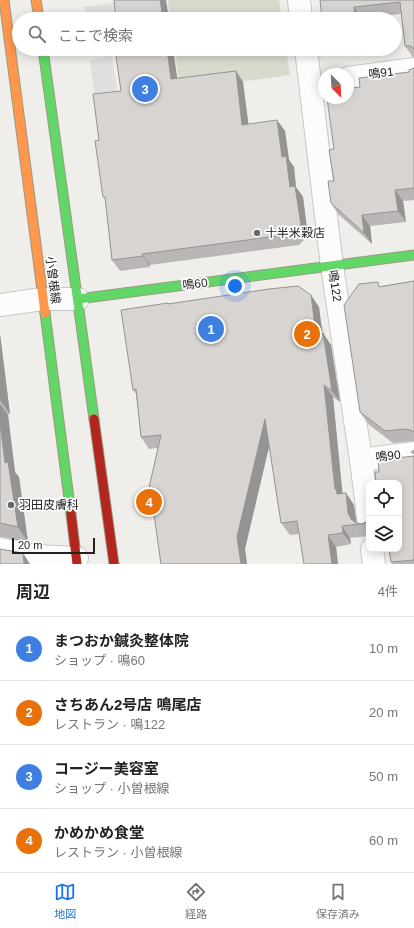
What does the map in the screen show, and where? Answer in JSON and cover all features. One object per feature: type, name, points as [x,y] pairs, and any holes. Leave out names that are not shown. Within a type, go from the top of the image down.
[{"type":"street","name":"小曽根線","points":[[4,0],[77,561]]},
{"type":"street","points":[[36,0],[38,12]]},
{"type":"street","points":[[299,0],[300,12]]},
{"type":"street","name":"小曽根線","points":[[44,56],[114,564]]},
{"type":"street","name":"鳴122","points":[[308,56],[317,82],[332,266],[368,516]]},
{"type":"street","name":"鳴91","points":[[354,77],[414,69]]},
{"type":"street","name":"鳴60","points":[[0,305],[43,299],[78,299],[414,255]]},
{"type":"street","name":"鳴90","points":[[361,460],[414,453]]},
{"type":"street","points":[[0,549],[35,556],[77,561]]},
{"type":"street","points":[[372,552],[374,564]]},
{"type":"shaded area","points":[[168,0],[279,0],[281,12],[169,12]]},
{"type":"shaded area","points":[[117,2],[119,12],[85,12],[84,7]]},
{"type":"shaded area","points":[[112,56],[118,97],[95,100],[90,60]]},
{"type":"shaded area","points":[[176,56],[287,56],[290,75],[180,90]]},
{"type":"building","points":[[114,0],[160,0],[162,12],[115,12]]},
{"type":"building","points":[[320,0],[414,0],[414,49],[411,46],[405,46],[400,2],[354,7],[354,12],[321,12]]},
{"type":"building","points":[[116,56],[168,56],[171,79],[236,71],[242,125],[277,120],[282,157],[286,156],[290,187],[295,186],[301,225],[292,234],[142,254],[143,256],[112,260],[105,197],[103,197],[95,141],[99,140],[93,94],[121,91]]},
{"type":"building","points":[[414,68],[414,188],[395,190],[398,211],[362,215],[364,233],[331,203],[328,181],[334,181],[329,150],[334,149],[328,104],[354,104],[354,88],[360,87],[359,78],[409,72],[409,70]]},
{"type":"building","points":[[414,281],[414,432],[404,429],[385,431],[360,412],[344,305],[359,284],[378,282],[379,287]]},
{"type":"building","points":[[298,286],[311,295],[317,342],[323,333],[332,391],[324,385],[335,489],[337,494],[346,493],[348,513],[351,519],[356,523],[361,524],[342,526],[343,533],[328,535],[332,564],[304,564],[297,521],[281,523],[265,419],[237,537],[241,564],[161,564],[151,493],[148,492],[161,435],[141,437],[136,389],[133,390],[121,310]]},
{"type":"building","points":[[0,422],[5,463],[8,462],[18,527],[0,523]]},
{"type":"building","points":[[414,456],[414,560],[391,562],[389,552],[402,552],[402,480],[376,480],[375,472],[379,472],[378,460]]},
{"type":"building","points":[[0,549],[23,553],[24,564],[0,564]]},
{"type":"traffic: fast","points":[[44,56],[94,419]]},
{"type":"traffic: fast","points":[[78,299],[414,255]]},
{"type":"traffic: fast","points":[[45,313],[71,514]]},
{"type":"traffic: slow","points":[[4,0],[45,313]]},
{"type":"traffic: slow","points":[[36,0],[38,12]]},
{"type":"traffic: jam","points":[[94,419],[114,564]]},
{"type":"traffic: jam","points":[[71,514],[77,564]]},
{"type":"place","name":"コージー美容室","points":[[145,89]]},
{"type":"place","name":"十半米穀店","points":[[257,233]]},
{"type":"place","name":"まつおか鍼灸整体院","points":[[211,329]]},
{"type":"place","name":"さちあん2号店 鳴尾店","points":[[307,334]]},
{"type":"place","name":"かめかめ食堂","points":[[149,502]]},
{"type":"place","name":"羽田皮膚科","points":[[11,505]]}]
